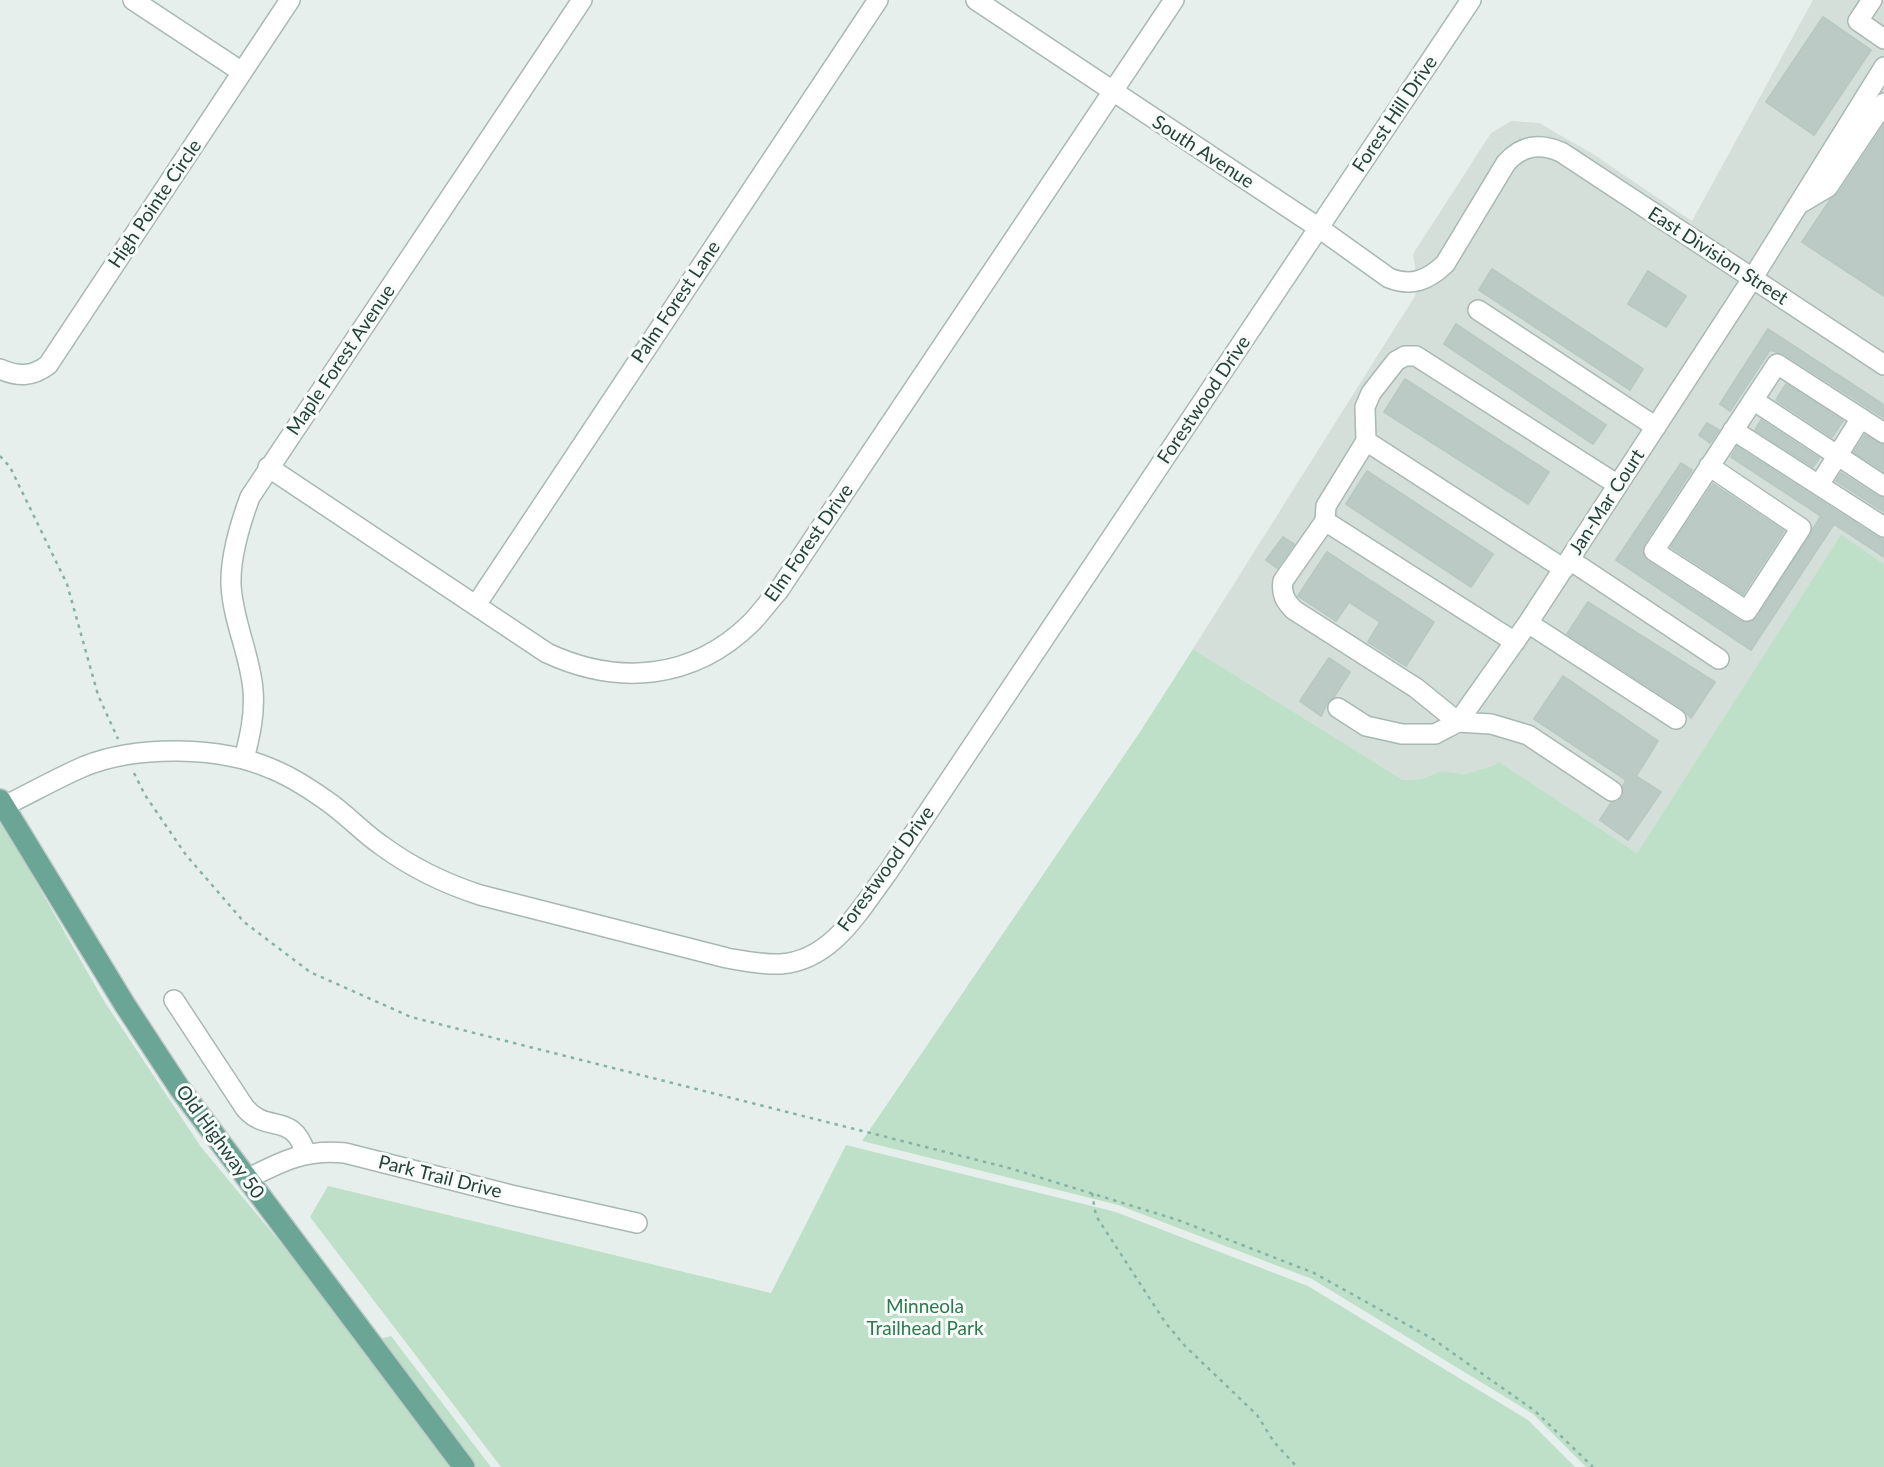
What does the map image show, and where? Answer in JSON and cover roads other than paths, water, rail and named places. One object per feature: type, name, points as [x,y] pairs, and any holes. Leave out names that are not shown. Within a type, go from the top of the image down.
[{"type":"main road","name":"Old Highway 50","points":[[2,803],[125,1005],[180,1089],[464,1467]]},
{"type":"street","points":[[133,0],[242,72]]},
{"type":"street","name":"High Pointe Circle","points":[[0,369],[19,376],[29,376],[48,365],[290,0]]},
{"type":"street","name":"Maple Forest Avenue","points":[[244,759],[254,707],[253,687],[234,615],[231,584],[242,517],[250,497],[582,0]]},
{"type":"street","name":"Palm Forest Lane","points":[[476,605],[878,0]]},
{"type":"street","name":"South Avenue","points":[[976,0],[1389,278],[1413,283],[1435,273]]},
{"type":"street","name":"Elm Forest Drive","points":[[268,467],[547,653],[569,664],[622,674],[651,673],[692,662],[727,643],[751,623],[779,590],[1174,0]]},
{"type":"street","name":"Forest Hill Drive","points":[[1319,229],[1471,0]]},
{"type":"street","points":[[1872,0],[1858,21],[1884,39]]},
{"type":"street","points":[[1861,120],[1884,67]]},
{"type":"street","points":[[1861,120],[1884,103]]},
{"type":"street","name":"Jan-Mar Court","points":[[1458,722],[1567,564],[1798,205],[1828,187],[1861,120]]},
{"type":"street","name":"East Division Street","points":[[1435,273],[1444,264],[1506,163],[1515,153],[1537,146],[1552,148],[1884,365]]},
{"type":"street","name":"Forestwood Drive","points":[[2,803],[86,766],[125,756],[174,751],[244,759],[295,780],[330,803],[379,844],[415,868],[454,886],[537,911],[727,958],[783,964],[812,956],[835,939],[853,920],[888,872],[1319,229]]},
{"type":"street","points":[[1478,310],[1656,427]]},
{"type":"street","points":[[1458,722],[1416,688],[1294,610],[1285,600],[1282,590],[1283,581],[1325,521],[1326,506],[1366,441],[1365,407],[1371,393],[1396,361],[1405,356],[1416,356],[1618,485]]},
{"type":"street","points":[[1709,466],[1801,528],[1747,611],[1654,551],[1709,466],[1777,364],[1884,433]]},
{"type":"street","points":[[1753,400],[1884,486]]},
{"type":"street","points":[[1819,485],[1861,418]]},
{"type":"street","points":[[1733,430],[1884,527]]},
{"type":"street","points":[[1366,441],[1719,659]]},
{"type":"street","points":[[1325,521],[1514,642]]},
{"type":"street","points":[[1528,623],[1675,719]]},
{"type":"street","points":[[1338,708],[1366,726],[1402,734],[1435,734],[1458,722],[1491,724],[1528,735],[1612,791]]},
{"type":"street","points":[[174,1000],[245,1108],[256,1118],[293,1130],[301,1138],[306,1154]]},
{"type":"street","name":"Park Trail Drive","points":[[247,1179],[282,1161],[306,1154],[324,1151],[345,1153],[511,1195],[637,1223]]},
{"type":"park label","name":"Minneola Trailhead Park","points":[[925,1318]]}]
